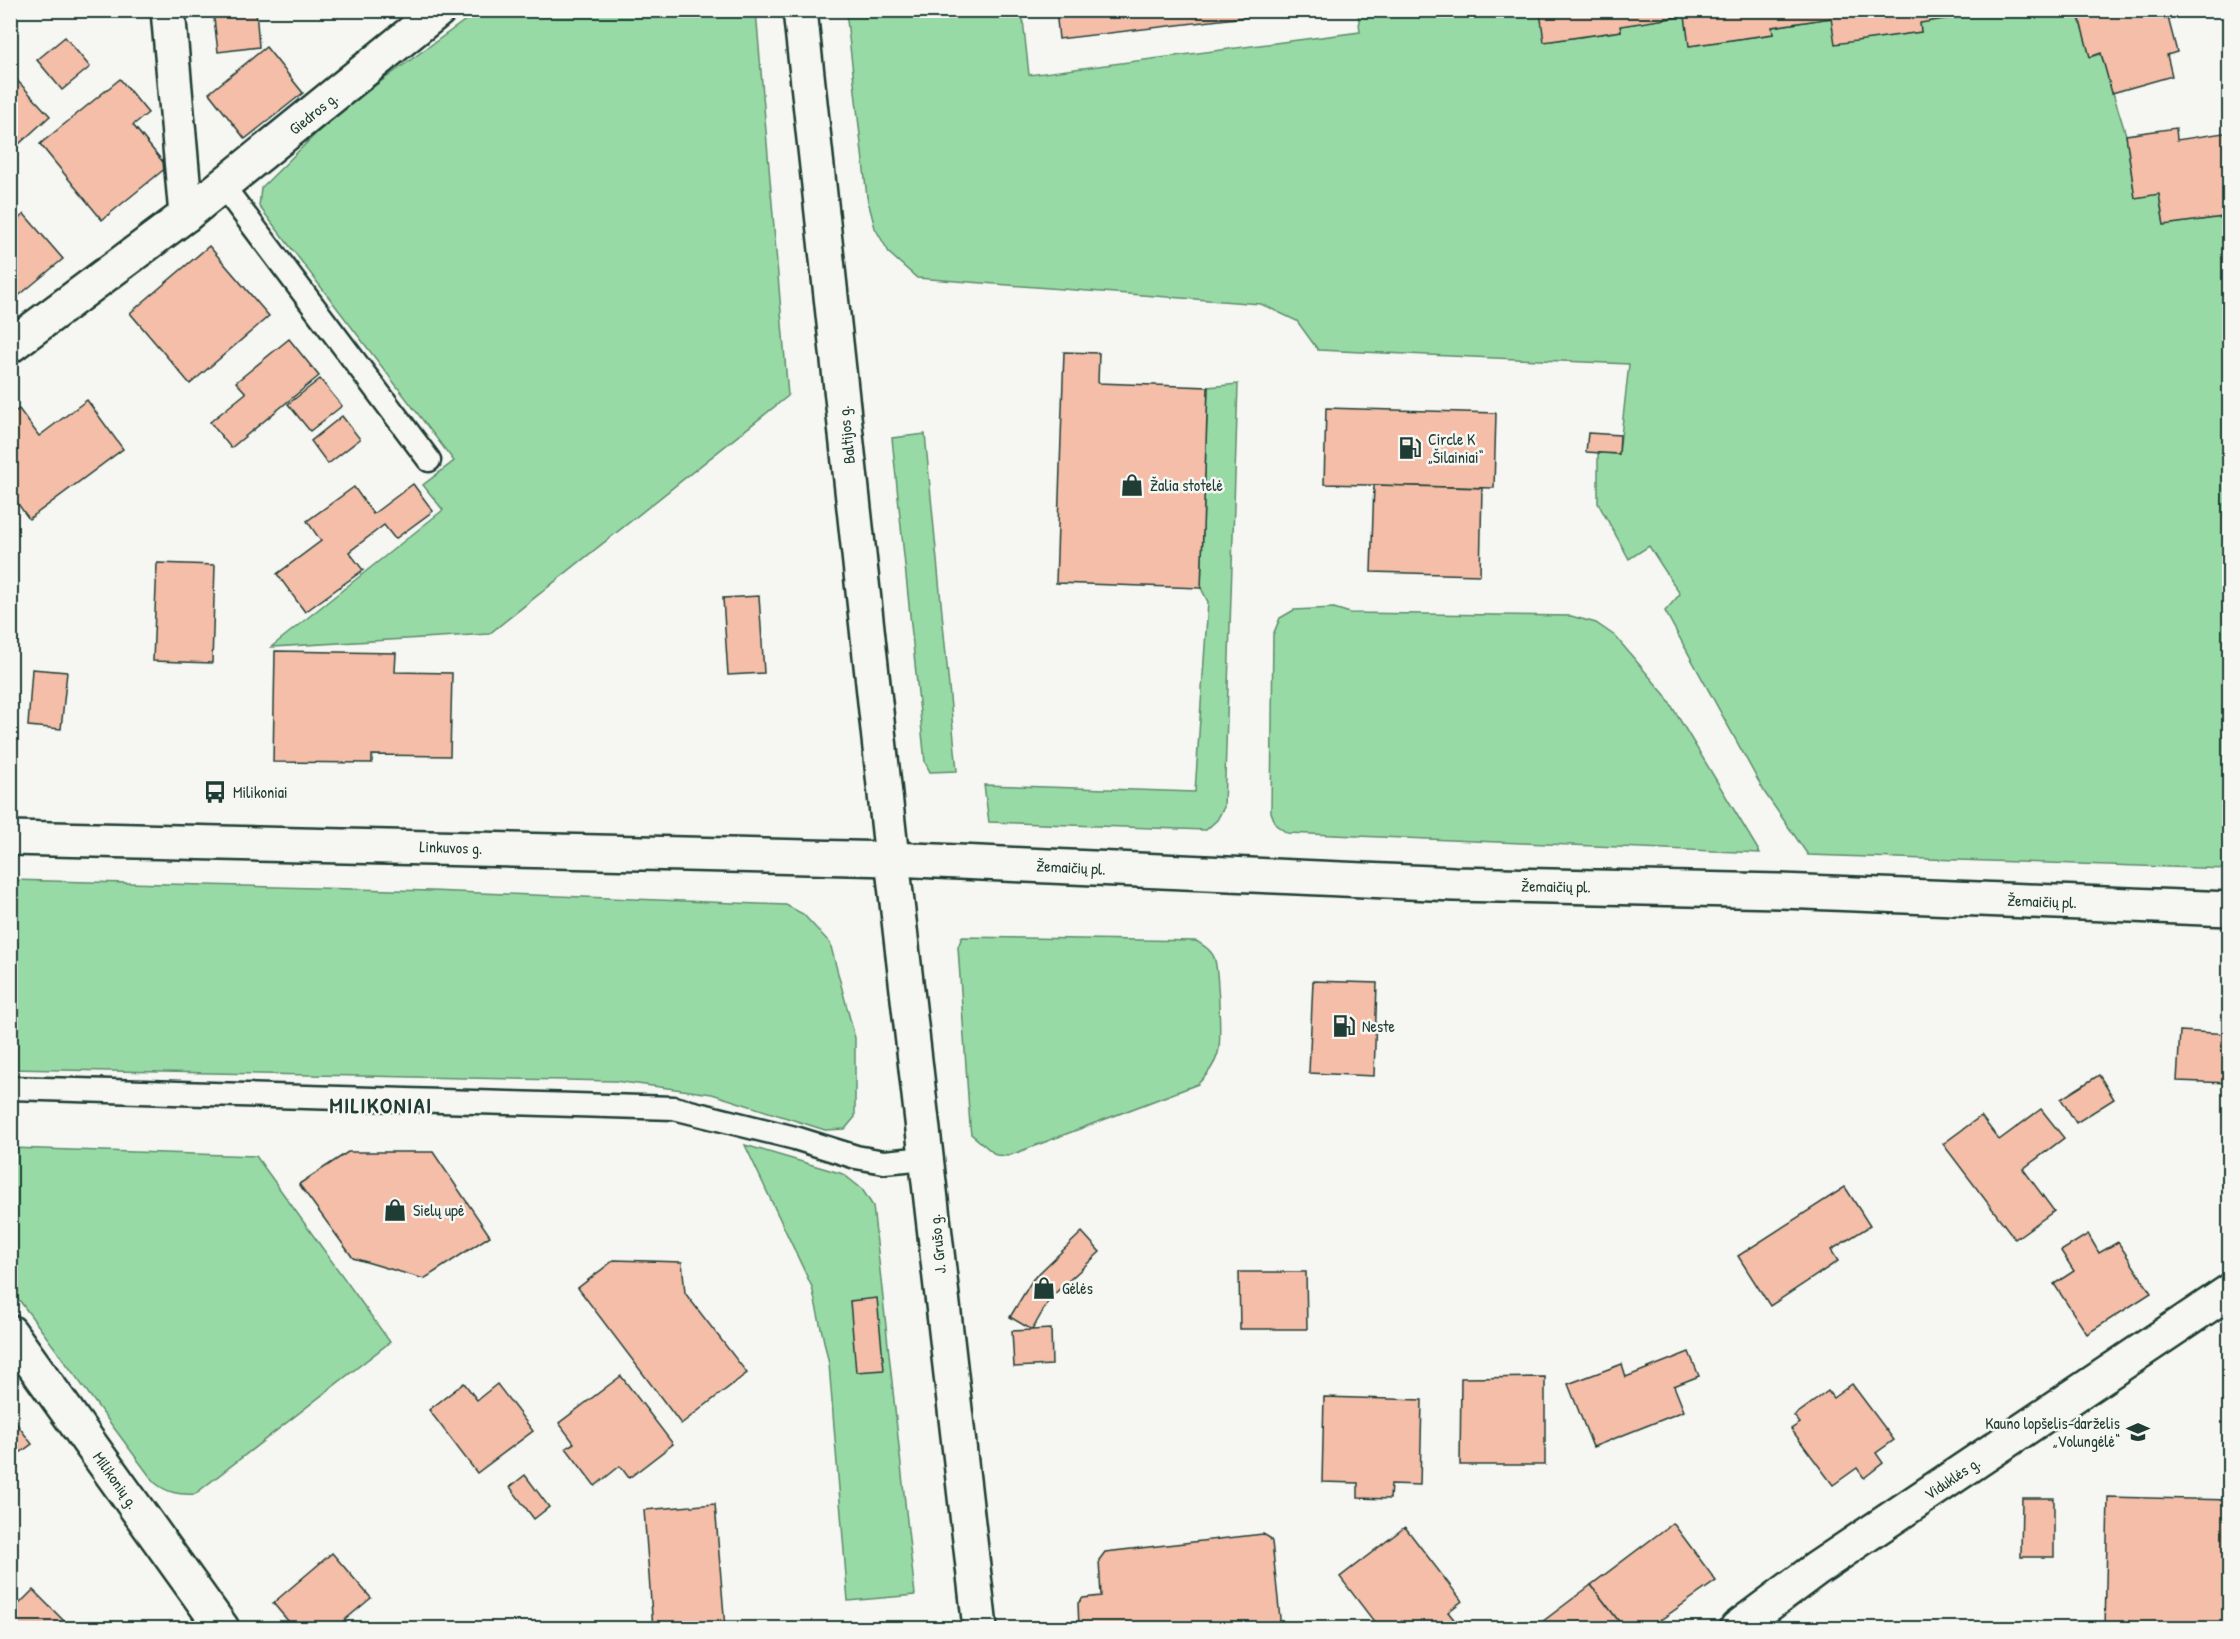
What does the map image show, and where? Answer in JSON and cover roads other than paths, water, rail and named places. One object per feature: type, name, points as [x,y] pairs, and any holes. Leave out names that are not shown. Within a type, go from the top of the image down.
[{"type":"main road","points":[[168,10],[186,215]]},
{"type":"main road","name":"Giedros g.","points":[[10,346],[224,186],[440,10]]},
{"type":"main road","name":"Baltijos g.","points":[[800,10],[892,859]]},
{"type":"main road","name":"Linkuvos g.","points":[[10,837],[892,859]]},
{"type":"main road","name":"Žemaičių pl.","points":[[892,859],[1454,884],[1780,891],[2227,907]]},
{"type":"main road","name":"J. Grušo g.","points":[[892,859],[980,1629]]},
{"type":"main road","name":"Viduklės g.","points":[[1737,1629],[1816,1569],[2229,1291]]},
{"type":"main road","name":"Milikonių g.","points":[[10,1332],[222,1629]]},
{"type":"lane","points":[[224,186],[429,460]]},
{"type":"lane","points":[[10,1088],[674,1108],[795,1138],[856,1157],[885,1162],[927,1158]]},
{"type":"place","name":"Circle K „Šilainiai“","points":[[1410,448]]},
{"type":"place","name":"Žalia stotelė","points":[[1132,485]]},
{"type":"place","name":"Milikoniai","points":[[215,792]]},
{"type":"place","name":"Neste","points":[[1344,1026]]},
{"type":"place","name":"Sielų upė","points":[[395,1210]]},
{"type":"place","name":"Gėlės","points":[[1044,1288]]},
{"type":"place","name":"Kauno lopšelis-darželis „Volungėlė“","points":[[2138,1432]]},
{"type":"district","name":"MILIKONIAI","points":[[381,1105]]}]
